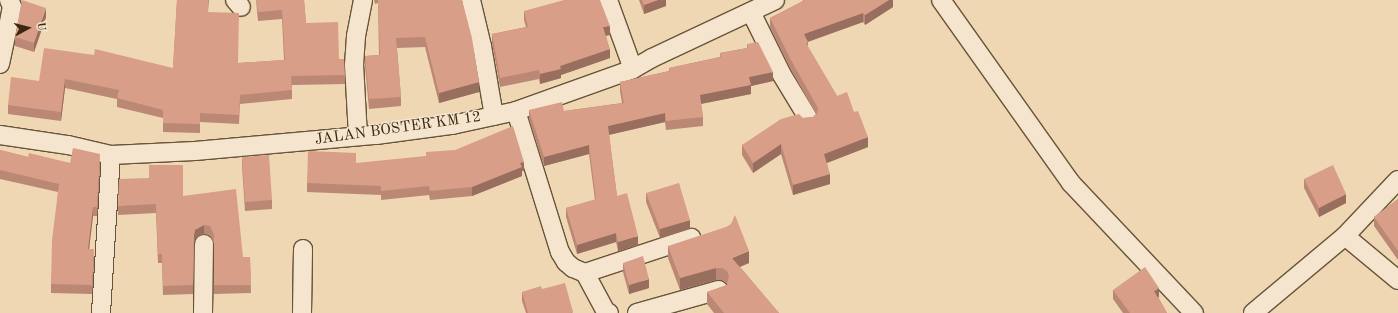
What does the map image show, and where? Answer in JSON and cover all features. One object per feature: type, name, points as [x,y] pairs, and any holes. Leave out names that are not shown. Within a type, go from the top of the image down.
[{"type":"street","points":[[0,64],[12,6],[9,0]]},
{"type":"street","points":[[358,136],[354,65],[356,36],[363,0]]},
{"type":"street","points":[[471,0],[482,46],[494,116]]},
{"type":"street","points":[[608,0],[633,69]]},
{"type":"street","name":"JALAN BOSTER KM 12","points":[[0,135],[68,145],[111,154],[195,151],[358,136],[452,125],[516,111],[633,69],[652,58],[775,0]]},
{"type":"street","points":[[941,0],[1071,183],[1194,313]]},
{"type":"street","points":[[751,12],[782,75],[808,118]]},
{"type":"street","points":[[516,111],[560,252],[566,262],[585,273],[606,312],[609,313]]},
{"type":"street","points":[[101,313],[111,154]]},
{"type":"street","points":[[1253,313],[1345,236],[1398,180]]},
{"type":"street","points":[[585,273],[708,233]]},
{"type":"street","points":[[1345,236],[1398,280]]},
{"type":"street","points":[[204,244],[204,313]]},
{"type":"street","points":[[302,313],[303,249]]},
{"type":"street","points":[[637,313],[719,290]]},
{"type":"building","points":[[22,0],[46,8],[34,43],[15,37]]},
{"type":"building","points":[[177,0],[208,0],[208,12],[239,13],[238,63],[285,60],[282,10],[258,12],[256,0],[304,0],[306,23],[338,22],[339,59],[344,59],[345,75],[291,76],[292,90],[240,95],[239,115],[200,113],[200,124],[163,123],[163,110],[117,98],[119,90],[65,79],[61,112],[8,105],[11,77],[39,81],[44,48],[94,55],[95,49],[173,68]]},
{"type":"building","points":[[378,0],[462,0],[472,38],[479,82],[439,93],[425,37],[396,38],[401,97],[369,99],[365,56],[380,55]]},
{"type":"building","points":[[564,0],[600,0],[610,26],[603,27],[610,49],[560,66],[561,69],[540,74],[539,70],[500,78],[492,34],[528,27],[524,11]]},
{"type":"building","points":[[642,0],[658,0],[644,5]]},
{"type":"building","points":[[804,0],[889,0],[865,15],[863,13],[804,34],[808,42],[806,43],[837,96],[847,92],[854,112],[858,111],[868,137],[824,154],[830,174],[793,185],[781,144],[753,163],[742,145],[781,119],[799,114],[803,118],[813,117],[817,114],[818,108],[791,60],[770,18]]},
{"type":"building","points":[[758,42],[773,72],[749,77],[751,85],[700,95],[703,117],[666,121],[665,113],[608,126],[617,196],[627,193],[638,236],[618,242],[616,233],[577,245],[566,208],[596,199],[589,145],[544,157],[529,110],[562,102],[564,111],[624,103],[620,82],[670,71],[669,68],[721,57],[720,53],[748,48],[747,44]]},
{"type":"building","points":[[513,126],[524,162],[520,163],[522,167],[472,187],[430,191],[429,186],[381,191],[381,186],[307,183],[308,151],[356,153],[356,163],[426,156],[426,152],[455,150]]},
{"type":"building","points":[[73,148],[100,154],[97,207],[93,207],[88,249],[94,249],[92,285],[51,284],[52,240],[59,184],[0,170],[0,150],[28,157],[29,153],[70,163]]},
{"type":"building","points":[[269,155],[272,200],[245,202],[242,157]]},
{"type":"building","points":[[149,165],[183,165],[183,196],[236,189],[243,257],[250,257],[251,285],[214,285],[214,235],[210,226],[204,225],[195,230],[194,235],[193,285],[163,286],[162,254],[158,254],[156,204],[118,206],[119,179],[149,178]]},
{"type":"building","points":[[1333,165],[1346,194],[1319,208],[1304,179]]},
{"type":"building","points":[[679,183],[690,220],[660,229],[646,193]]},
{"type":"building","points":[[1398,199],[1398,251],[1374,217]]},
{"type":"building","points":[[735,215],[749,251],[732,258],[779,313],[724,313],[707,292],[727,285],[729,276],[727,271],[722,268],[716,268],[680,278],[668,246],[726,227],[731,224]]},
{"type":"building","points":[[643,256],[649,279],[629,285],[623,263]]},
{"type":"building","points":[[1145,267],[1159,288],[1154,291],[1167,313],[1130,313],[1113,290]]},
{"type":"building","points":[[565,283],[573,312],[528,313],[522,292],[541,286],[542,289]]}]
